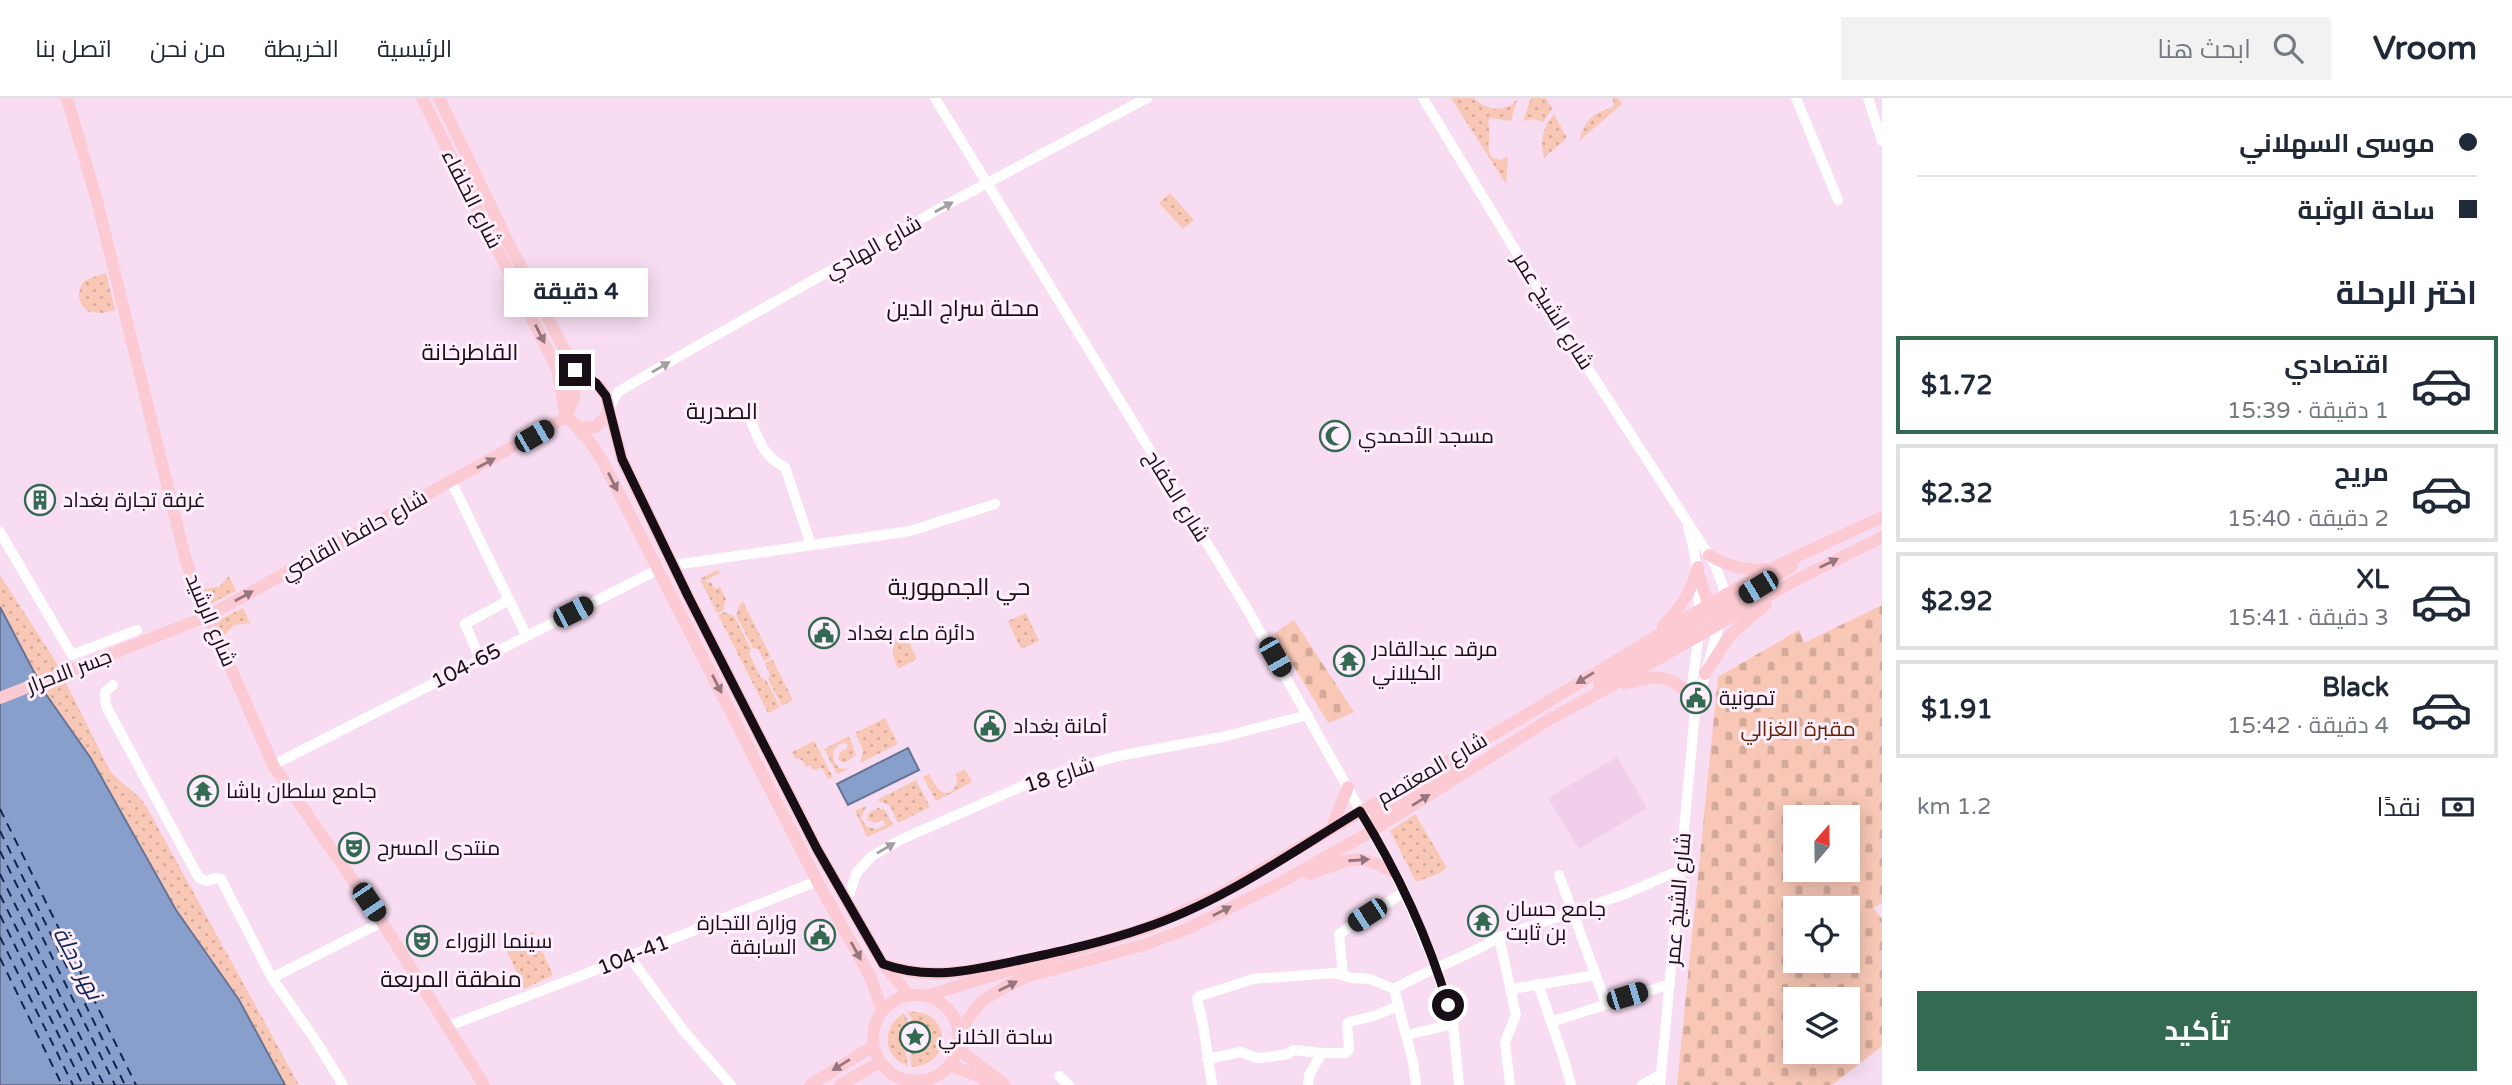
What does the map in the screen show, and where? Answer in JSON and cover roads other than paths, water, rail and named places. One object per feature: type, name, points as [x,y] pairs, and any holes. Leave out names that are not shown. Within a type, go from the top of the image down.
[{"type":"main road","name":"شارع الرشيد","points":[[67,98],[94,193],[185,557],[208,616],[273,765],[382,922],[484,1085]]},
{"type":"main road","name":"شارع الخلفاء","points":[[422,98],[553,360],[571,422],[591,443],[603,462],[817,881],[870,976],[882,1010]]},
{"type":"main road","points":[[439,98],[508,242],[575,370],[600,387],[606,396],[622,459],[817,849],[883,964],[909,995]]},
{"type":"main road","points":[[571,422],[575,370]]},
{"type":"main road","name":"شارع حافظ القاضي","points":[[137,644],[208,616],[451,481],[571,422],[585,429],[596,427],[604,421],[609,409]]},
{"type":"main road","points":[[1709,617],[1718,608],[1723,596],[1783,563],[1882,517]]},
{"type":"main road","name":"شارع المعتصم","points":[[926,996],[1147,928],[1220,894],[1518,720],[1648,639],[1709,617],[1796,580],[1882,537]]},
{"type":"main road","points":[[1550,719],[1623,668],[1830,541]]},
{"type":"main road","points":[[1709,555],[1731,566],[1752,570],[1783,563]]},
{"type":"main road","points":[[1698,570],[1709,617]]},
{"type":"main road","points":[[1648,639],[1679,609],[1689,594],[1698,570]]},
{"type":"main road","points":[[1705,674],[1720,648],[1736,629],[1796,580]]},
{"type":"main road","name":"شارع المعتصم","points":[[958,1031],[981,1002],[1026,977],[1147,944],[1189,928],[1276,885],[1372,831],[1550,719],[1611,686],[1709,617]]},
{"type":"main road","name":"جسر الاحرار","points":[[0,698],[137,644]]},
{"type":"main road","points":[[1611,686],[1650,677],[1665,678],[1684,688],[1692,699]]},
{"type":"main road","points":[[1372,831],[1373,818],[1382,810],[1481,750],[1518,720]]},
{"type":"main road","points":[[1331,829],[1348,786]]},
{"type":"main road","points":[[1276,885],[1357,858],[1371,860],[1393,872]]},
{"type":"main road","points":[[883,964],[917,973],[947,974],[1078,948]]},
{"type":"main road","points":[[884,1066],[909,1081],[921,1083],[937,1076],[950,1065],[958,1049],[958,1031],[953,1015],[941,1003],[926,996],[909,995],[894,1000],[882,1010],[876,1021],[873,1045],[892,1085]]},
{"type":"main road","points":[[810,1085],[873,1045]]},
{"type":"main road","points":[[958,1049],[1005,1085]]},
{"type":"main road","points":[[950,1065],[979,1076],[990,1085]]},
{"type":"main road","points":[[840,1085],[884,1066]]},
{"type":"street","name":"شارع الكفاح","points":[[934,98],[1249,612],[1404,891],[1436,967],[1453,1024],[1459,1085]]},
{"type":"street","name":"شارع الهادي","points":[[609,409],[616,394],[628,386],[944,206],[1147,98]]},
{"type":"street","name":"شارع الشيخ عمر","points":[[1423,98],[1569,339],[1709,555],[1723,586],[1723,596]]},
{"type":"street","points":[[1796,98],[1838,200]]},
{"type":"street","points":[[1868,98],[1882,141]]},
{"type":"street","points":[[748,414],[766,455],[785,467],[811,545]]},
{"type":"street","points":[[451,481],[526,635]]},
{"type":"street","points":[[674,565],[911,531],[995,503]]},
{"type":"street","name":"شارع الشيخ عمر","points":[[1686,521],[1698,570]]},
{"type":"street","points":[[0,532],[72,655],[137,630]]},
{"type":"street","name":"104-65","points":[[273,765],[659,569]]},
{"type":"street","points":[[480,659],[465,624],[509,600]]},
{"type":"street","name":"شارع الشيخ عمر","points":[[1661,1080],[1695,712],[1705,674],[1709,617]]},
{"type":"street","name":"شارع الشيخ عمر","points":[[1695,712],[1692,699],[1709,617]]},
{"type":"street","points":[[113,685],[105,692],[106,706],[199,878],[207,881],[221,879],[272,978],[343,1085]]},
{"type":"street","name":"شارع 18","points":[[847,900],[857,872],[872,856],[902,839],[1041,778],[1118,756],[1222,737],[1308,715]]},
{"type":"street","points":[[1394,989],[1499,937],[1625,894],[1680,870]]},
{"type":"street","points":[[1559,874],[1606,1003]]},
{"type":"street","name":"104-41","points":[[449,1026],[817,881]]},
{"type":"street","points":[[1343,975],[1339,934],[1404,891]]},
{"type":"street","points":[[272,978],[382,922]]},
{"type":"street","points":[[1499,937],[1516,1015],[1505,1042],[1510,1085]]},
{"type":"street","points":[[629,957],[678,1024],[731,1085]]},
{"type":"street","points":[[1212,1085],[1197,999],[1200,996],[1253,979],[1335,973],[1370,979],[1394,989]]},
{"type":"street","points":[[1512,989],[1596,975]]},
{"type":"street","points":[[1538,984],[1571,1085]]},
{"type":"street","points":[[1551,1022],[1670,984]]},
{"type":"street","points":[[1394,989],[1407,1035],[1416,1085]]},
{"type":"street","points":[[1207,1059],[1241,1052],[1256,1058],[1288,1054],[1293,1050],[1322,1054],[1348,1052],[1349,1022],[1398,1006]]},
{"type":"street","points":[[1407,1035],[1453,1024]]},
{"type":"street","points":[[1308,1085],[1308,1075],[1322,1054]]},
{"type":"street","points":[[1059,1076],[1069,1085]]},
{"type":"street","points":[[1642,1085],[1661,1080]]},
{"type":"water","name":"نهر دجلة","points":[[0,607],[45,693],[90,757],[176,910],[239,1000],[285,1085],[0,1085]]},
{"type":"water","points":[[908,748],[919,770],[848,805],[837,784]]},
{"type":"place","name":"مسجد الأحمدي","points":[[1335,436]]},
{"type":"place","name":"غرفة تجارة بغداد","points":[[40,500]]},
{"type":"place","name":"دائرة ماء بغداد","points":[[824,633]]},
{"type":"place","name":"مرقد عبدالقادر الكيلاني","points":[[1349,661]]},
{"type":"place","name":"تمونية","points":[[1696,698]]},
{"type":"place","name":"أمانة بغداد","points":[[990,726]]},
{"type":"place","name":"جامع سلطان باشا","points":[[203,791]]},
{"type":"place","name":"منتدى المسرح","points":[[354,848]]},
{"type":"place","name":"جامع حسان بن ثابت","points":[[1483,921]]},
{"type":"place","name":"وزارة التجارة السابقة","points":[[820,935]]},
{"type":"place","name":"سينما الزوراء","points":[[422,941]]},
{"type":"place","name":"ساحة الخلاني","points":[[915,1037]]},
{"type":"district","name":"محلة سراج الدين","points":[[963,308]]},
{"type":"district","name":"القاطرخانة","points":[[470,352]]},
{"type":"district","name":"الصدرية","points":[[722,411]]},
{"type":"district","name":"حي الجمهورية","points":[[959,587]]},
{"type":"district","name":"منطقة المربعة","points":[[451,979]]},
{"type":"park label","name":"مقبرة الغزالي","points":[[1798,729]]}]
